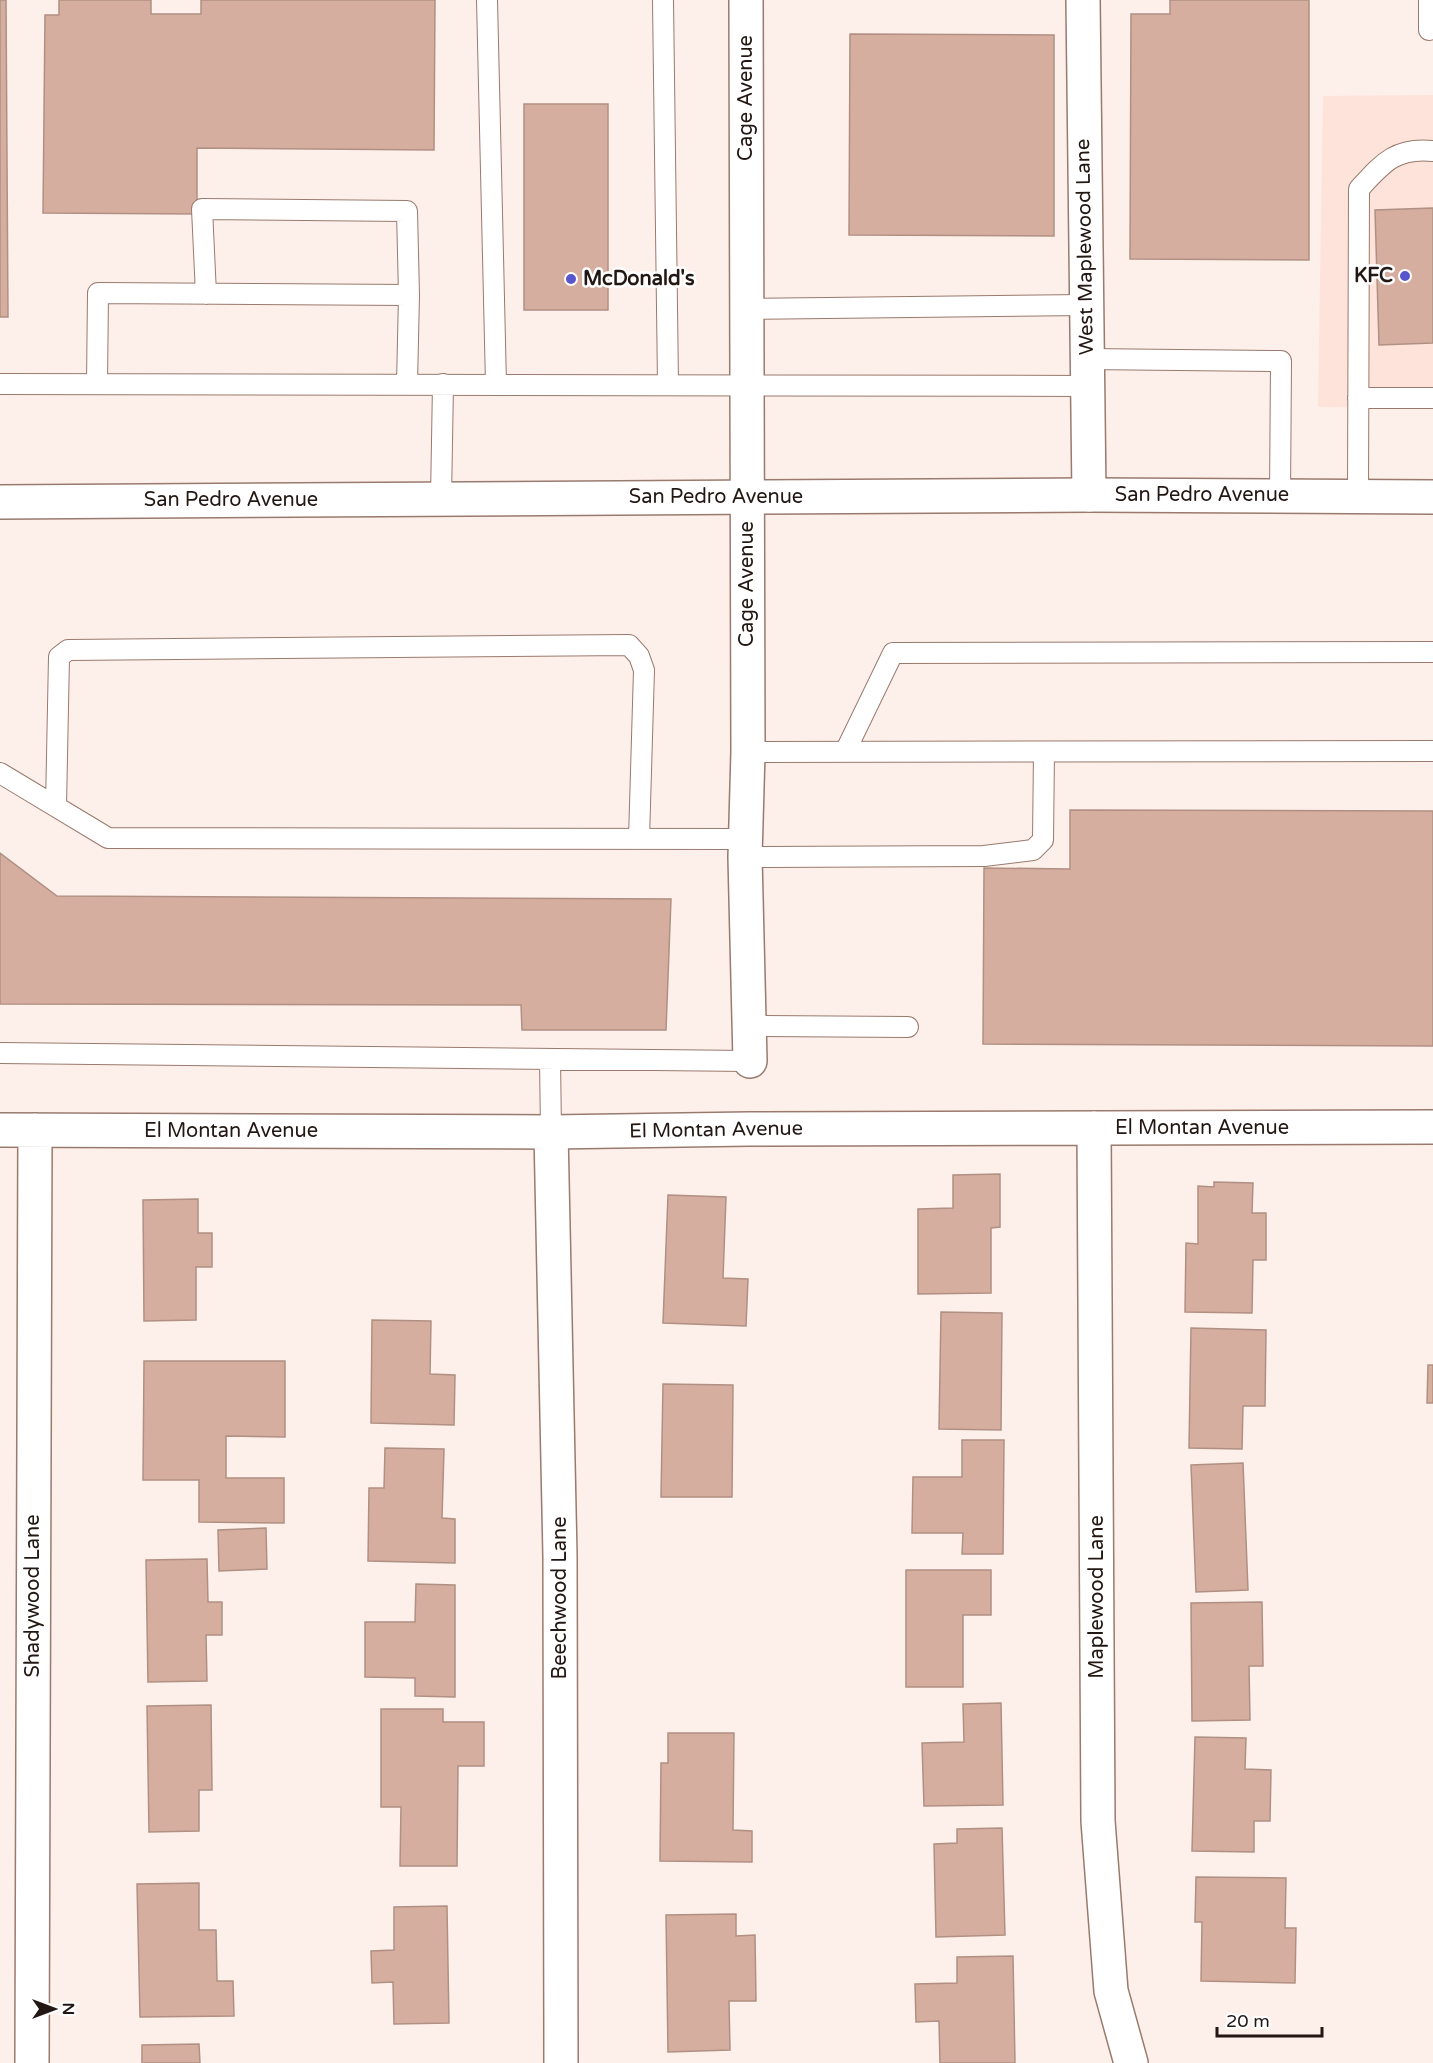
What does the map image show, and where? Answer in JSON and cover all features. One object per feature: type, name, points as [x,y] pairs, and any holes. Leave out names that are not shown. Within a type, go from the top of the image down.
[{"type":"street","name":"Cage Avenue","points":[[746,0],[748,752],[746,848],[750,1061]]},
{"type":"street","name":"West Maplewood Lane","points":[[1083,0],[1089,495]]},
{"type":"street","name":"San Pedro Avenue","points":[[0,502],[1089,495],[1433,497]]},
{"type":"street","name":"El Montan Avenue","points":[[0,1130],[551,1132],[1433,1127]]},
{"type":"street","name":"Maplewood Lane","points":[[1094,1128],[1098,1821],[1110,1991],[1131,2063]]},
{"type":"street","name":"Shadywood Lane","points":[[32,2063],[35,1130]]},
{"type":"street","name":"Beechwood Lane","points":[[551,1132],[560,1556],[561,2063]]},
{"type":"lane","points":[[663,0],[668,384]]},
{"type":"lane","points":[[1429,0],[1429,30]]},
{"type":"lane","points":[[491,4],[496,384]]},
{"type":"lane","points":[[1358,496],[1359,189],[1386,159],[1421,150],[1433,151]]},
{"type":"lane","points":[[206,294],[202,209],[407,211],[409,295],[407,384]]},
{"type":"lane","points":[[97,384],[98,293],[409,295]]},
{"type":"lane","points":[[746,309],[1085,305]]},
{"type":"lane","points":[[0,384],[747,384],[1087,372],[1281,362],[1280,496]]},
{"type":"lane","points":[[441,499],[443,384]]},
{"type":"lane","points":[[1358,398],[1433,398]]},
{"type":"lane","points":[[56,806],[59,657],[68,650],[629,645],[639,656],[644,670],[639,839]]},
{"type":"lane","points":[[845,752],[893,653],[1433,652]]},
{"type":"lane","points":[[748,752],[1433,752]]},
{"type":"lane","points":[[0,773],[108,838],[639,839],[746,848],[984,856],[1033,850],[1043,840],[1044,752]]},
{"type":"lane","points":[[750,1026],[908,1027]]},
{"type":"lane","points":[[0,1053],[750,1061]]},
{"type":"lane","points":[[550,1059],[551,1132]]},
{"type":"shaded area","points":[[1433,95],[1433,408],[1318,407],[1323,96]]},
{"type":"building","points":[[0,0],[6,0],[8,317],[0,317]]},
{"type":"building","points":[[59,0],[151,0],[151,14],[201,14],[201,0],[435,0],[434,150],[197,148],[197,214],[43,213],[45,15],[59,15]]},
{"type":"building","points":[[1170,0],[1309,0],[1309,260],[1130,259],[1131,14],[1170,14]]},
{"type":"building","points":[[850,34],[1054,35],[1054,236],[849,235]]},
{"type":"building","points":[[524,104],[608,104],[608,310],[524,310]]},
{"type":"building","name":"KFC","points":[[1433,208],[1433,343],[1379,345],[1375,210]]},
{"type":"building","points":[[1070,810],[1433,811],[1433,1046],[983,1044],[984,868],[1070,869]]},
{"type":"building","points":[[0,853],[57,896],[671,899],[666,1030],[522,1030],[521,1005],[0,1004]]},
{"type":"building","points":[[1000,1174],[1000,1227],[991,1228],[991,1293],[918,1294],[918,1209],[953,1208],[953,1175]]},
{"type":"building","points":[[1214,1182],[1253,1183],[1252,1213],[1266,1213],[1266,1260],[1253,1260],[1252,1313],[1185,1312],[1186,1243],[1198,1244],[1198,1186],[1214,1187]]},
{"type":"building","points":[[668,1195],[726,1197],[723,1278],[748,1279],[746,1326],[663,1323]]},
{"type":"building","points":[[198,1199],[198,1233],[212,1233],[212,1267],[196,1267],[196,1320],[144,1321],[143,1200]]},
{"type":"building","points":[[941,1312],[1002,1313],[1001,1430],[939,1429]]},
{"type":"building","points":[[372,1320],[431,1321],[430,1374],[455,1375],[454,1425],[371,1423]]},
{"type":"building","points":[[1191,1328],[1266,1330],[1265,1406],[1243,1406],[1242,1449],[1189,1448]]},
{"type":"building","points":[[144,1361],[285,1361],[285,1437],[226,1436],[226,1478],[284,1478],[284,1523],[199,1522],[199,1480],[143,1480]]},
{"type":"building","points":[[1428,1365],[1433,1365],[1433,1403],[1427,1403]]},
{"type":"building","points":[[663,1384],[733,1385],[732,1497],[661,1497]]},
{"type":"building","points":[[962,1440],[1004,1440],[1003,1554],[962,1554],[963,1533],[912,1533],[913,1477],[962,1477]]},
{"type":"building","points":[[385,1448],[444,1449],[442,1518],[455,1519],[455,1563],[368,1561],[369,1488],[384,1488]]},
{"type":"building","points":[[1243,1463],[1248,1590],[1196,1592],[1191,1465]]},
{"type":"building","points":[[266,1528],[267,1569],[219,1571],[218,1530]]},
{"type":"building","points":[[207,1559],[208,1602],[222,1602],[222,1635],[206,1635],[207,1681],[148,1682],[146,1560]]},
{"type":"building","points":[[906,1570],[991,1570],[991,1615],[963,1615],[963,1687],[906,1687]]},
{"type":"building","points":[[416,1584],[455,1585],[455,1697],[415,1696],[415,1678],[365,1677],[365,1622],[415,1622]]},
{"type":"building","points":[[1262,1602],[1263,1666],[1249,1666],[1250,1720],[1192,1721],[1191,1603]]},
{"type":"building","points":[[1001,1703],[1003,1805],[924,1806],[922,1743],[964,1742],[963,1704]]},
{"type":"building","points":[[211,1705],[212,1790],[199,1790],[199,1831],[149,1832],[147,1706]]},
{"type":"building","points":[[381,1709],[443,1709],[443,1722],[484,1722],[484,1766],[458,1766],[457,1866],[400,1866],[401,1807],[381,1807]]},
{"type":"building","points":[[668,1733],[734,1733],[733,1830],[752,1831],[752,1862],[660,1861],[661,1763],[668,1763]]},
{"type":"building","points":[[1195,1737],[1246,1738],[1245,1769],[1271,1770],[1270,1821],[1254,1821],[1254,1852],[1192,1851]]},
{"type":"building","points":[[1002,1828],[1005,1935],[936,1937],[934,1844],[957,1843],[957,1829]]},
{"type":"building","points":[[1196,1877],[1286,1878],[1285,1928],[1296,1928],[1295,1983],[1201,1981],[1202,1922],[1195,1922]]},
{"type":"building","points":[[199,1883],[199,1930],[216,1930],[217,1981],[233,1981],[234,2016],[140,2017],[137,1884]]},
{"type":"building","points":[[447,1906],[449,2023],[394,2024],[393,1982],[372,1983],[371,1951],[394,1950],[394,1907]]},
{"type":"building","points":[[736,1914],[736,1936],[755,1935],[756,2001],[729,2001],[730,2050],[668,2052],[666,1915]]},
{"type":"building","points":[[1013,1956],[1015,2063],[940,2063],[939,2021],[916,2022],[915,1984],[957,1983],[957,1957]]},
{"type":"building","points":[[199,2044],[200,2063],[142,2063],[142,2045]]},
{"type":"place","name":"KFC","points":[[1405,276]]},
{"type":"place","name":"McDonald's","points":[[571,279]]}]
